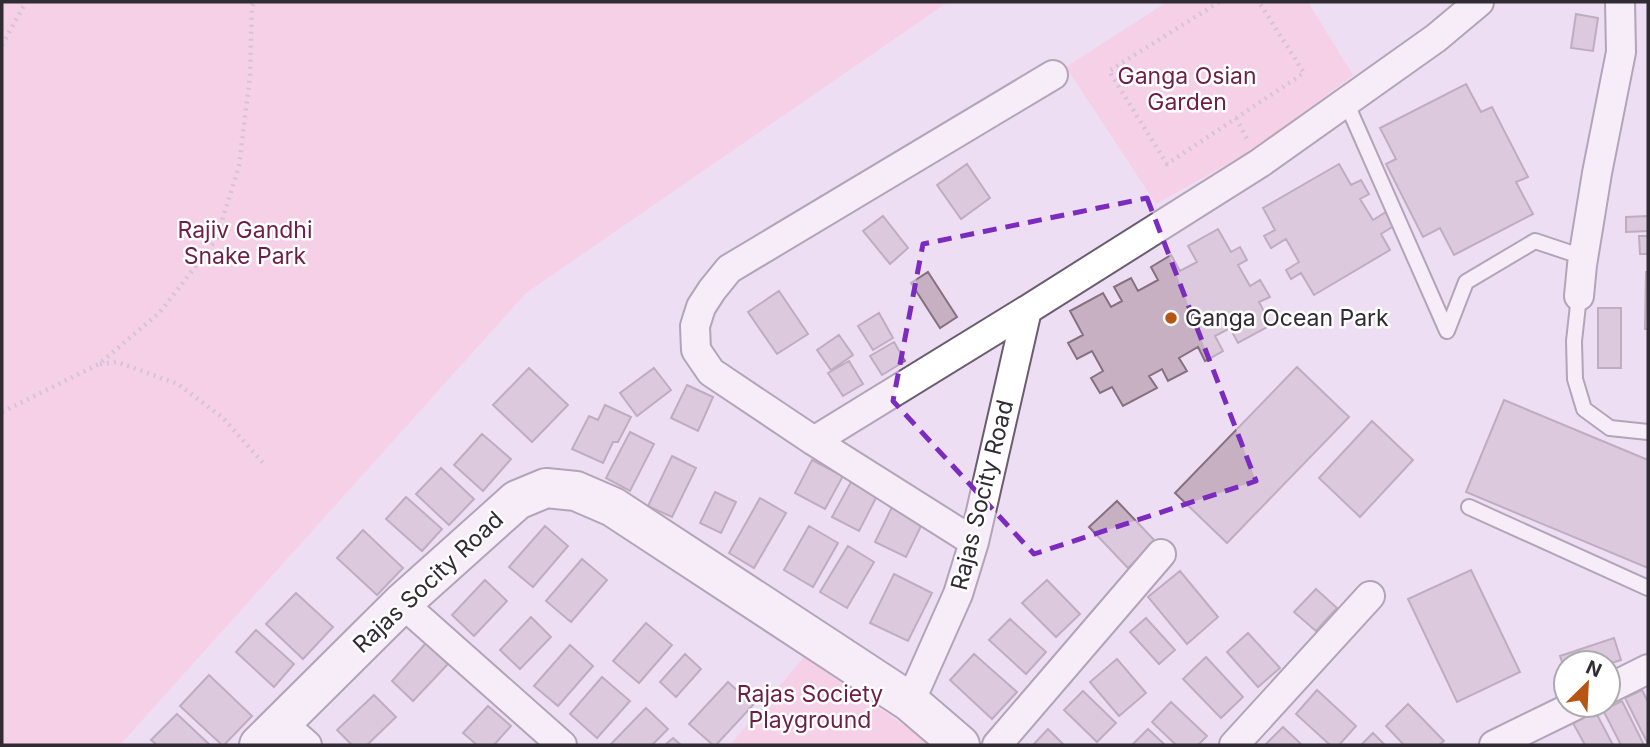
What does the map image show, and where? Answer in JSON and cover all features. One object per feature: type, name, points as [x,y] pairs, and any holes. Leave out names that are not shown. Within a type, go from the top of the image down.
[{"type":"street","points":[[814,441],[1261,163],[1436,38],[1479,2]]},
{"type":"street","points":[[1579,296],[1597,173],[1621,52],[1620,2]]},
{"type":"street","points":[[974,541],[814,441],[711,372],[696,350],[695,327],[701,307],[729,268],[1054,75]]},
{"type":"street","name":"Rajas Socity Road","points":[[283,738],[402,603],[517,500],[546,488],[576,491],[613,507],[910,702],[958,594],[974,541],[1027,310]]},
{"type":"street","points":[[997,745],[1161,554]]},
{"type":"street","points":[[1234,745],[1370,596]]},
{"type":"street","points":[[402,603],[562,745]]},
{"type":"street","points":[[1622,682],[1648,669]]},
{"type":"street","points":[[910,702],[960,745]]},
{"type":"street","points":[[1494,745],[1552,717]]},
{"type":"lane","points":[[1346,102],[1447,331],[1466,282],[1535,241],[1583,257]]},
{"type":"lane","points":[[1579,296],[1574,341],[1575,379],[1584,409],[1610,428],[1646,433]]},
{"type":"lane","points":[[1469,507],[1648,588]]},
{"type":"path","points":[[2,45],[26,2]]},
{"type":"path","points":[[2,412],[99,364],[160,312],[216,240],[239,166],[250,76],[251,7],[254,2]]},
{"type":"path","points":[[1219,2],[1109,71],[1167,164],[1304,73],[1259,2]]},
{"type":"path","points":[[99,364],[117,362],[178,384],[223,418],[264,464]]},
{"type":"highlighted area","points":[[1147,198],[1256,481],[1034,554],[893,401],[923,244]]},
{"type":"green space","name":"Rajiv Gandhi Snake Park","points":[[2,2],[948,2],[526,293],[120,745],[2,745]]},
{"type":"green space","name":"Ganga Osian Garden","points":[[1167,2],[1308,2],[1353,75],[1259,146],[1156,204],[1066,67]]},
{"type":"green space","name":"Rajas Society Playground","points":[[804,657],[927,741],[923,745],[730,745]]},
{"type":"building","points":[[1576,14],[1598,18],[1593,51],[1571,48]]},
{"type":"building","points":[[1466,84],[1481,112],[1492,107],[1528,177],[1516,182],[1533,214],[1454,255],[1440,228],[1423,237],[1386,164],[1396,159],[1380,128]]},
{"type":"building","points":[[967,164],[990,198],[961,219],[937,185]]},
{"type":"building","points":[[1339,164],[1351,185],[1361,180],[1369,194],[1360,199],[1373,220],[1386,212],[1394,226],[1381,234],[1390,250],[1314,295],[1301,273],[1291,279],[1286,270],[1299,262],[1286,239],[1271,248],[1264,236],[1275,230],[1263,208]]},
{"type":"building","points":[[883,216],[908,248],[890,264],[863,231]]},
{"type":"building","points":[[1648,216],[1648,231],[1626,232],[1626,217]]},
{"type":"building","name":"Ganga Ocean Park","points":[[1218,229],[1231,252],[1240,247],[1247,260],[1238,265],[1250,286],[1260,280],[1270,297],[1259,302],[1271,325],[1238,343],[1230,328],[1215,336],[1223,351],[1205,361],[1198,347],[1179,358],[1187,371],[1168,381],[1162,369],[1149,376],[1157,388],[1123,406],[1112,387],[1100,393],[1091,378],[1103,371],[1092,351],[1077,359],[1068,343],[1083,335],[1070,311],[1103,293],[1111,307],[1122,301],[1114,287],[1131,278],[1138,291],[1158,280],[1151,267],[1171,255],[1180,271],[1197,262],[1188,246]]},
{"type":"building","points":[[1639,236],[1648,236],[1648,254],[1640,254]]},
{"type":"building","points":[[928,272],[957,317],[940,328],[911,283]]},
{"type":"building","points":[[1648,272],[1648,329],[1645,329]]},
{"type":"building","points":[[779,291],[808,334],[777,354],[748,312]]},
{"type":"building","points":[[1598,308],[1621,308],[1621,368],[1598,368]]},
{"type":"building","points":[[879,313],[893,338],[873,350],[858,326]]},
{"type":"building","points":[[839,335],[853,355],[831,370],[817,350]]},
{"type":"building","points":[[894,342],[905,361],[882,375],[870,356]]},
{"type":"building","points":[[849,361],[863,384],[843,396],[828,373]]},
{"type":"building","points":[[1297,367],[1349,417],[1227,543],[1175,493]]},
{"type":"building","points":[[529,368],[568,405],[532,442],[493,405]]},
{"type":"building","points":[[654,368],[671,390],[637,416],[620,393]]},
{"type":"building","points":[[687,385],[713,397],[698,431],[671,418]]},
{"type":"building","points":[[1504,400],[1648,460],[1648,568],[1466,492]]},
{"type":"building","points":[[605,405],[631,417],[618,442],[613,442],[603,463],[572,449],[589,416],[598,420]]},
{"type":"building","points":[[1372,421],[1413,460],[1360,517],[1319,478]]},
{"type":"building","points":[[630,432],[654,444],[630,491],[606,478]]},
{"type":"building","points":[[482,434],[511,459],[483,491],[454,465]]},
{"type":"building","points":[[672,456],[696,468],[672,517],[648,506]]},
{"type":"building","points":[[812,460],[843,476],[825,509],[795,493]]},
{"type":"building","points":[[441,468],[474,499],[449,525],[416,494]]},
{"type":"building","points":[[851,482],[877,496],[859,531],[832,517]]},
{"type":"building","points":[[715,492],[736,502],[721,533],[700,523]]},
{"type":"building","points":[[406,497],[442,529],[422,551],[386,519]]},
{"type":"building","points":[[760,498],[786,513],[754,568],[729,553]]},
{"type":"building","points":[[1117,501],[1156,542],[1128,568],[1089,527]]},
{"type":"building","points":[[892,507],[923,522],[906,557],[875,542]]},
{"type":"building","points":[[545,526],[568,546],[533,587],[509,567]]},
{"type":"building","points":[[809,526],[838,543],[813,587],[784,570]]},
{"type":"building","points":[[363,530],[403,568],[377,595],[337,558]]},
{"type":"building","points":[[848,546],[874,562],[847,608],[820,592]]},
{"type":"building","points":[[582,559],[607,580],[571,622],[546,601]]},
{"type":"building","points":[[1471,570],[1520,672],[1457,702],[1408,599]]},
{"type":"building","points":[[1180,571],[1218,617],[1187,644],[1148,597]]},
{"type":"building","points":[[894,574],[932,593],[908,641],[870,623]]},
{"type":"building","points":[[485,580],[507,601],[474,636],[452,615]]},
{"type":"building","points":[[1047,580],[1080,614],[1056,637],[1022,603]]},
{"type":"building","points":[[1316,589],[1337,608],[1316,631],[1294,612]]},
{"type":"building","points":[[296,593],[333,627],[303,659],[266,624]]},
{"type":"building","points":[[531,617],[551,637],[520,669],[500,650]]},
{"type":"building","points":[[1146,618],[1175,650],[1159,664],[1130,632]]},
{"type":"building","points":[[1010,619],[1046,652],[1026,674],[989,640]]},
{"type":"building","points":[[646,623],[672,645],[639,683],[613,661]]},
{"type":"building","points":[[256,630],[294,664],[274,687],[236,652]]},
{"type":"building","points":[[1248,633],[1280,668],[1258,687],[1227,652]]},
{"type":"building","points":[[1614,638],[1618,649],[1581,649]]},
{"type":"building","points":[[426,643],[448,664],[413,701],[392,681]]},
{"type":"building","points":[[570,645],[593,666],[558,706],[534,686]]},
{"type":"building","points":[[685,654],[701,669],[676,697],[660,682]]},
{"type":"building","points":[[974,654],[1017,692],[992,719],[950,680]]},
{"type":"building","points":[[1206,657],[1243,697],[1221,718],[1183,679]]},
{"type":"building","points":[[1117,659],[1146,693],[1119,716],[1090,682]]},
{"type":"building","points":[[209,675],[252,716],[224,745],[180,706]]},
{"type":"building","points":[[602,677],[630,701],[597,738],[570,714]]},
{"type":"building","points":[[728,682],[753,705],[716,745],[713,745],[689,724]]},
{"type":"building","points":[[1317,690],[1356,726],[1339,745],[1330,745],[1296,714]]},
{"type":"building","points":[[1642,690],[1648,702],[1648,744],[1625,698]]},
{"type":"building","points":[[1083,691],[1116,723],[1097,742],[1064,710]]},
{"type":"building","points":[[374,695],[396,717],[367,745],[352,745],[337,730]]},
{"type":"building","points":[[1622,701],[1644,745],[1621,745],[1608,719],[1622,719]]},
{"type":"building","points":[[1171,702],[1207,736],[1198,745],[1176,745],[1152,722]]},
{"type":"building","points":[[1408,704],[1444,741],[1439,745],[1404,745],[1386,726]]},
{"type":"building","points":[[488,706],[511,726],[494,745],[477,745],[463,733]]},
{"type":"building","points":[[646,708],[668,729],[652,745],[610,745]]},
{"type":"building","points":[[177,714],[210,745],[157,745],[151,740]]},
{"type":"building","points":[[1580,719],[1599,719],[1613,745],[1585,745],[1573,723]]},
{"type":"building","points":[[1283,727],[1302,745],[1265,745]]},
{"type":"building","points":[[1048,729],[1064,745],[1033,745]]},
{"type":"building","points":[[1148,729],[1165,745],[1132,745]]},
{"type":"building","points":[[1373,733],[1385,745],[1361,745]]},
{"type":"building","points":[[673,738],[681,745],[665,745]]},
{"type":"place","name":"Ganga Ocean Park","points":[[1171,318]]}]
